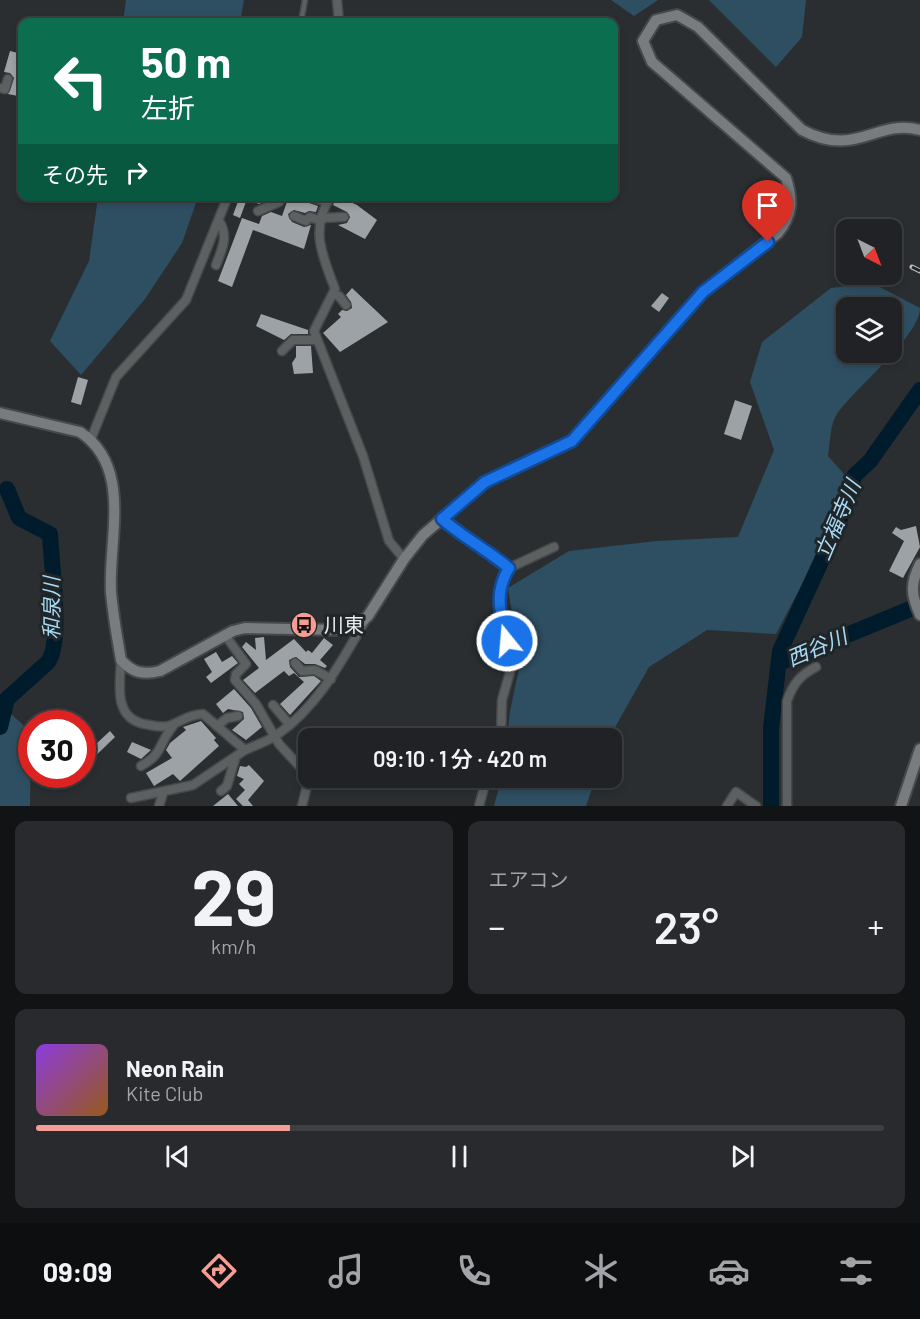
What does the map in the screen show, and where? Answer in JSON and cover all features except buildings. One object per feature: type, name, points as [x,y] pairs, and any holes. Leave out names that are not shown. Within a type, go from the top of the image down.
[{"type":"street","points":[[335,1],[338,18]]},
{"type":"street","points":[[221,791],[227,786],[244,751],[277,735],[331,679],[404,559],[423,535],[485,482],[572,441],[703,292],[773,237],[787,222],[792,205],[786,178],[652,62],[643,41],[656,20],[677,15],[698,27],[802,130],[819,139],[841,142],[865,139],[881,132],[911,127],[920,130]]},
{"type":"street","points":[[0,88],[5,89],[8,79]]},
{"type":"street","points":[[91,439],[116,377],[186,300],[226,201]]},
{"type":"street","points":[[258,211],[280,201]]},
{"type":"street","points":[[328,201],[322,219],[319,247],[335,289],[314,331],[363,456],[389,541],[404,559]]},
{"type":"street","points":[[294,216],[306,220],[310,217],[344,218]]},
{"type":"street","points":[[216,265],[224,243],[224,229],[219,221]]},
{"type":"street","points":[[333,294],[339,296],[346,305]]},
{"type":"street","points":[[282,351],[293,340],[317,340]]},
{"type":"street","points":[[0,413],[80,432],[91,439],[103,457],[116,496],[111,589],[121,660],[119,698],[124,711],[137,722],[166,727],[189,715],[203,714],[244,751]]},
{"type":"street","points":[[442,519],[455,531],[481,545],[509,568]]},
{"type":"street","points":[[501,728],[502,700],[512,665],[499,613],[498,600],[502,580],[509,568],[554,547]]},
{"type":"street","points":[[920,564],[914,576],[912,597],[920,615]]},
{"type":"street","points":[[121,660],[136,672],[151,673],[225,635],[244,628],[341,630],[357,626],[368,616]]},
{"type":"street","points":[[225,635],[246,664],[236,674],[235,680],[250,696],[277,735],[279,744],[303,770],[307,786],[302,806]]},
{"type":"street","points":[[295,663],[302,671],[315,670],[331,679]]},
{"type":"street","points":[[787,806],[787,701],[792,688],[803,673],[816,667]]},
{"type":"street","points":[[273,705],[289,724]]},
{"type":"street","points":[[217,726],[227,718],[238,716]]},
{"type":"street","points":[[141,766],[157,757],[166,734],[177,721]]},
{"type":"street","points":[[901,806],[920,749]]},
{"type":"street","points":[[131,798],[163,793],[193,784],[238,761]]},
{"type":"street","points":[[479,806],[484,788]]},
{"type":"street","points":[[727,806],[736,792],[756,806]]},
{"type":"street","points":[[159,806],[163,793]]},
{"type":"lane","points":[[302,18],[304,0]]},
{"type":"shaded area","points":[[126,0],[244,0],[241,18],[124,18]]},
{"type":"shaded area","points":[[611,0],[658,0],[634,16]]},
{"type":"shaded area","points":[[709,0],[806,0],[802,37],[776,67]]},
{"type":"shaded area","points":[[97,201],[197,201],[182,243],[145,299],[81,375],[50,341],[89,261]]},
{"type":"shaded area","points":[[876,285],[899,297],[836,297],[836,363],[884,363],[845,403],[835,418],[828,456],[851,482],[831,529],[776,634],[707,630],[649,667],[615,728],[508,728],[520,664],[508,588],[569,551],[657,541],[738,537],[774,450],[750,382],[762,342],[831,288]]},
{"type":"shaded area","points":[[902,299],[920,308],[917,320],[902,342]]},
{"type":"shaded area","points":[[0,704],[18,720],[18,788],[30,788],[30,806],[0,806]]},
{"type":"shaded area","points":[[499,788],[592,788],[586,806],[494,806]]},
{"type":"waterway","name":"立福寺川","points":[[771,806],[771,728],[780,651],[837,527],[855,475],[870,461],[920,390]]},
{"type":"waterway","name":"和泉川","points":[[0,727],[7,699],[48,662],[55,638],[50,534],[19,518],[7,489]]},
{"type":"waterway","name":"西谷川","points":[[779,663],[920,605]]},
{"type":"railway","points":[[912,267],[920,271]]},
{"type":"place","name":"川東","points":[[304,625]]},
{"type":"route","points":[[507,641],[499,613],[498,600],[502,580],[509,568],[481,545],[455,531],[442,519],[485,482],[504,471],[551,453],[572,441],[651,354],[703,292],[768,242]]}]
